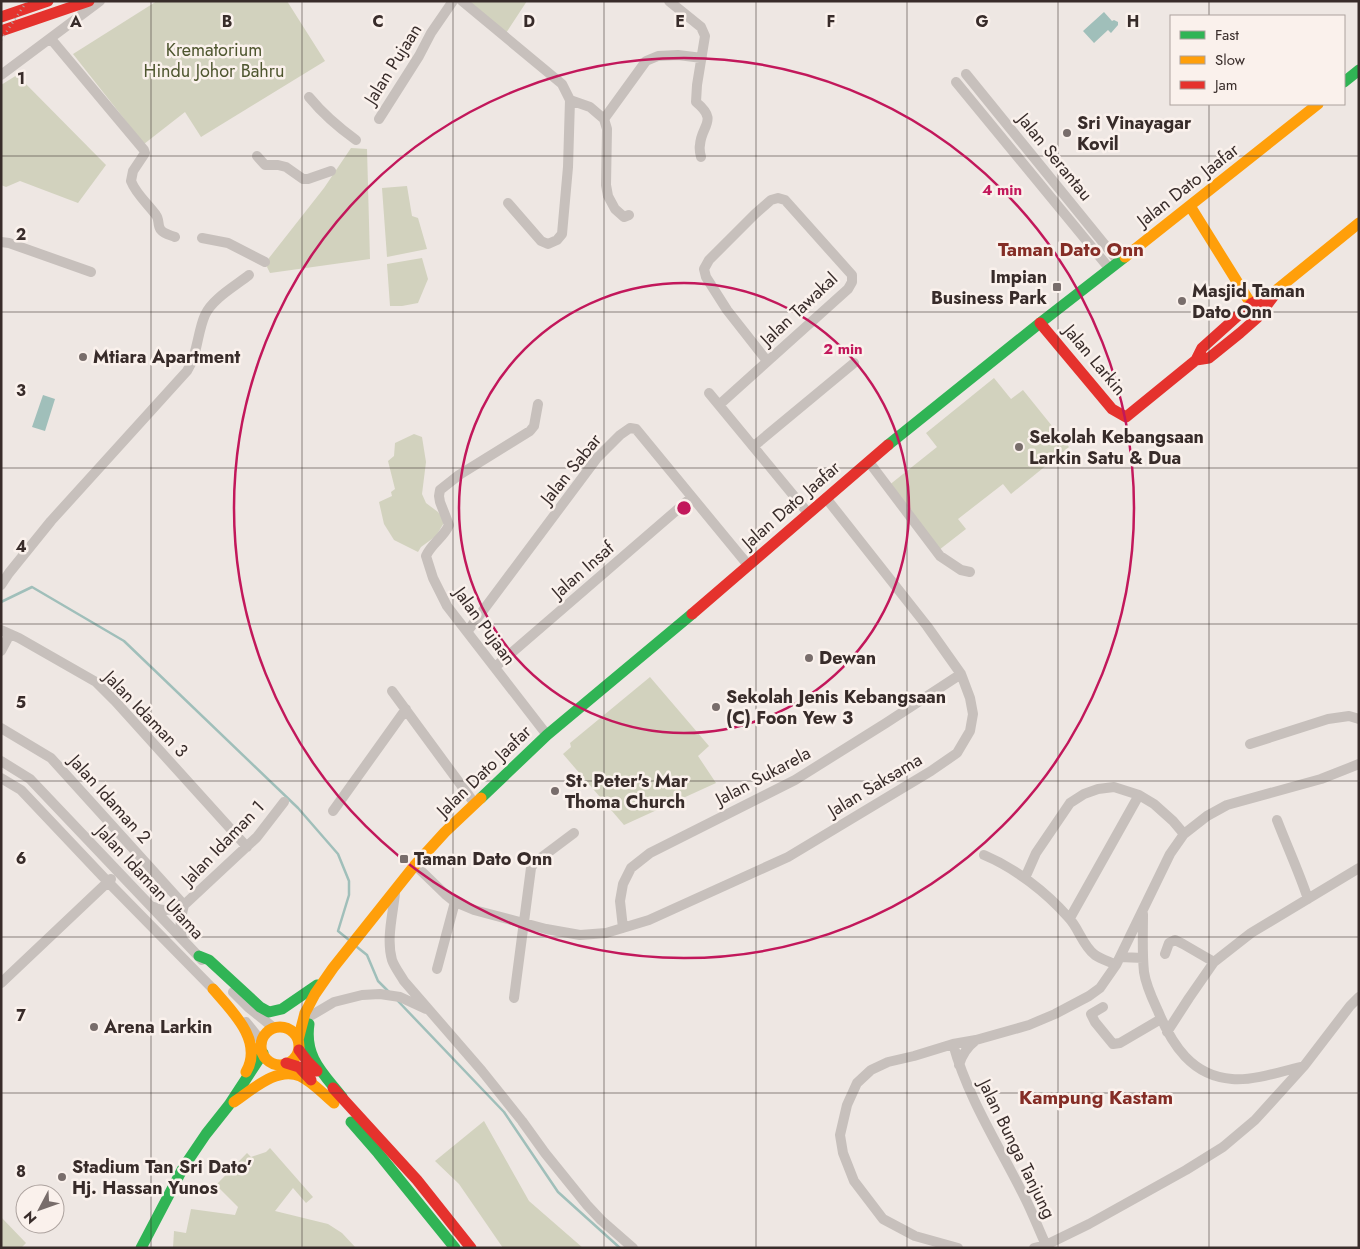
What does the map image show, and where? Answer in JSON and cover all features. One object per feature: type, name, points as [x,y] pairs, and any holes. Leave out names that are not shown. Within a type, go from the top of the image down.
[{"type":"main road","points":[[1,17],[48,1]]},
{"type":"main road","points":[[1,31],[89,1]]},
{"type":"main road","points":[[1345,81],[1359,70]]},
{"type":"main road","name":"Jalan Dato Jaafar","points":[[275,1027],[322,982],[395,889],[445,832],[547,735],[679,626],[808,512],[868,462],[1109,268],[1317,105]]},
{"type":"main road","points":[[1190,206],[1251,304],[1235,337]]},
{"type":"main road","name":"Jalan Larkin","points":[[1040,323],[1112,410],[1126,417],[1196,360],[1202,348],[1251,304],[1278,290],[1359,224]]},
{"type":"main road","name":"Jalan Larkin","points":[[1196,360],[1209,358],[1235,337],[1257,318],[1278,290]]},
{"type":"main road","points":[[199,956],[210,960],[260,1007],[269,1012],[282,1009],[322,982]]},
{"type":"main road","points":[[322,982],[319,998],[307,1033],[307,1045],[312,1058],[338,1100]]},
{"type":"main road","name":"Jalan Dato Jaafar","points":[[298,1045],[305,1013],[322,982]]},
{"type":"main road","points":[[213,988],[242,1024],[247,1034],[251,1061],[237,1092]]},
{"type":"main road","points":[[230,1104],[262,1047],[264,1036],[268,1031],[275,1027],[285,1028],[293,1032],[308,1062],[378,1153],[456,1248]]},
{"type":"main road","points":[[262,1047],[267,1059],[280,1064],[286,1063],[297,1055],[298,1045]]},
{"type":"main road","points":[[141,1248],[183,1168],[206,1134],[230,1104],[274,1063]]},
{"type":"main road","points":[[286,1063],[299,1067],[338,1100],[417,1180],[471,1248]]},
{"type":"main road","points":[[230,1104],[276,1075],[288,1073],[298,1075],[338,1100]]},
{"type":"street","points":[[1,75],[100,1]]},
{"type":"street","name":"Jalan Pujaan","points":[[378,119],[453,1]]},
{"type":"street","points":[[462,1],[562,84],[570,100],[568,167],[562,234],[557,240],[548,244],[541,241],[508,203]]},
{"type":"street","points":[[669,1],[701,27],[705,36],[696,102],[705,109],[708,121],[700,144],[701,157]]},
{"type":"street","points":[[51,39],[144,150],[130,181],[158,217],[159,228],[166,234],[175,237]]},
{"type":"street","points":[[604,119],[646,60],[658,56],[702,58]]},
{"type":"street","name":"Jalan Serantau","points":[[966,74],[1118,261]]},
{"type":"street","name":"Jalan Serantau","points":[[956,82],[1109,268]]},
{"type":"street","points":[[309,97],[337,127],[356,140]]},
{"type":"street","points":[[570,100],[590,107],[604,119],[607,130],[606,185],[608,196],[615,209],[624,217],[629,215]]},
{"type":"street","points":[[257,156],[264,164],[278,164],[286,167],[303,179],[330,171]]},
{"type":"street","name":"Jalan Tawakal","points":[[719,405],[848,289],[852,282],[852,276],[785,200],[778,198],[771,200],[755,214],[709,260],[704,268],[706,277],[727,310],[767,361]]},
{"type":"street","points":[[202,238],[228,243],[265,262]]},
{"type":"street","points":[[1,242],[10,243],[91,272]]},
{"type":"street","points":[[1,585],[51,521],[187,371],[192,363],[206,314],[216,300],[249,275]]},
{"type":"street","points":[[754,446],[854,362]]},
{"type":"street","points":[[709,393],[808,512]]},
{"type":"street","name":"Jalan Pujaan","points":[[538,404],[534,426],[530,431],[459,475],[440,490],[440,502],[448,520],[448,525],[446,532],[428,550],[426,556],[433,578],[443,598],[547,735]]},
{"type":"street","name":"Jalan Sabar","points":[[467,632],[597,458],[620,435],[630,428],[636,429],[748,565]]},
{"type":"street","points":[[868,462],[940,556],[961,570],[970,572]]},
{"type":"street","name":"Jalan Insaf","points":[[495,667],[692,497]]},
{"type":"street","name":"Jalan Saksama","points":[[415,865],[435,886],[456,902],[474,910],[580,935],[606,933],[649,920],[788,857],[931,771],[957,753],[970,731],[973,714],[970,698],[961,674],[927,626],[826,498]]},
{"type":"street","points":[[1,651],[6,632]]},
{"type":"street","name":"Jalan Idaman 3","points":[[6,632],[96,682],[247,846]]},
{"type":"street","name":"Jalan Sukarela","points":[[623,928],[620,901],[623,884],[631,868],[650,853],[796,780],[961,674]]},
{"type":"street","points":[[392,691],[475,804]]},
{"type":"street","points":[[333,811],[406,709]]},
{"type":"street","points":[[1250,744],[1328,719],[1349,716],[1359,719]]},
{"type":"street","name":"Jalan Idaman 2","points":[[1,728],[51,758],[184,905]]},
{"type":"street","name":"Jalan Idaman Utama","points":[[1,761],[30,779],[248,1007],[275,1027]]},
{"type":"street","points":[[958,1248],[915,1236],[883,1219],[854,1181],[843,1153],[840,1135],[847,1104],[857,1083],[871,1070],[888,1062],[952,1044],[976,1040],[1029,1024],[1056,1014],[1089,996],[1100,988],[1118,961],[1170,854],[1184,834],[1207,816],[1227,805],[1321,779],[1359,764]]},
{"type":"street","name":"Jalan Idaman Utama","points":[[1,778],[21,790],[251,1028],[262,1047]]},
{"type":"street","points":[[1025,878],[1036,853],[1070,803],[1084,794],[1098,789],[1114,788],[1139,795],[1154,804],[1184,834]]},
{"type":"street","points":[[1070,918],[1139,795]]},
{"type":"street","name":"Jalan Idaman 1","points":[[149,904],[160,911],[184,905],[257,837],[284,802]]},
{"type":"street","points":[[1277,820],[1298,869],[1308,899]]},
{"type":"street","points":[[514,998],[531,868],[534,862],[574,833]]},
{"type":"street","points":[[984,854],[999,861],[1025,878],[1055,903],[1070,918],[1085,944],[1096,955],[1118,961],[1144,958]]},
{"type":"street","points":[[1167,1032],[1188,998],[1214,962],[1251,933],[1359,868]]},
{"type":"street","points":[[1,983],[118,872]]},
{"type":"street","points":[[395,889],[391,930],[392,958],[404,980],[482,1071],[587,1205],[633,1248]]},
{"type":"street","points":[[437,969],[456,902]]},
{"type":"street","name":"Jalan Idaman 1","points":[[182,940],[180,920],[184,905]]},
{"type":"street","points":[[1143,910],[1144,973],[1149,992],[1167,1032],[1182,1054],[1198,1067],[1217,1077],[1233,1079],[1246,1079],[1304,1066]]},
{"type":"street","points":[[1164,954],[1169,943],[1174,940],[1214,962]]},
{"type":"street","points":[[312,1015],[334,1002],[362,995],[380,994],[395,996],[429,1010]]},
{"type":"street","points":[[1034,1248],[1046,1245],[1089,1224],[1186,1170],[1223,1147],[1255,1120],[1304,1066],[1359,997]]},
{"type":"street","points":[[1103,1007],[1091,1014],[1095,1022],[1114,1044],[1120,1044],[1161,1019]]},
{"type":"street","name":"Jalan Bunga Tanjung","points":[[959,1067],[962,1056],[976,1040]]},
{"type":"street","name":"Jalan Bunga Tanjung","points":[[952,1044],[959,1067],[994,1140],[1027,1202],[1046,1245]]},
{"type":"green space","name":"Krematorium Hindu Johor Bahru","points":[[157,1],[287,1],[325,61],[201,137],[185,112],[144,144],[73,54]]},
{"type":"green space","points":[[464,1],[527,1],[506,33]]},
{"type":"green space","points":[[17,75],[106,165],[78,203],[20,181],[6,187],[1,185],[1,85]]},
{"type":"green space","points":[[351,148],[367,149],[370,259],[270,273],[267,267],[269,258],[324,188]]},
{"type":"green space","points":[[407,186],[412,216],[418,218],[427,249],[387,257],[382,188]]},
{"type":"green space","points":[[422,258],[428,279],[418,303],[390,306],[387,264]]},
{"type":"green space","points":[[994,378],[1011,399],[1023,390],[1069,447],[1011,494],[1003,484],[958,519],[966,529],[939,550],[888,486],[937,447],[926,433]]},
{"type":"green space","points":[[414,434],[422,437],[426,462],[422,494],[426,503],[438,512],[445,521],[436,536],[421,547],[418,552],[394,540],[384,524],[379,502],[392,496],[391,492],[395,489],[388,461],[394,456],[395,443]]},
{"type":"green space","points":[[650,677],[709,746],[698,756],[716,783],[624,825],[563,754],[571,747],[570,743]]},
{"type":"green space","points":[[484,1121],[529,1201],[583,1248],[503,1248],[459,1184],[435,1161]]},
{"type":"green space","points":[[270,1148],[313,1197],[306,1203],[293,1188],[275,1211],[328,1224],[342,1233],[356,1248],[173,1248],[174,1231],[186,1233],[191,1209],[235,1215],[238,1207],[216,1185],[247,1153],[251,1157],[266,1152]]},
{"type":"green space","points":[[1,1217],[15,1232],[15,1234],[26,1243],[21,1248],[1,1248]]},
{"type":"water","points":[[1104,12],[1112,21],[1118,22],[1118,25],[1111,33],[1108,30],[1094,43],[1083,31]]},
{"type":"water","points":[[43,395],[55,399],[45,431],[32,427]]},
{"type":"waterway","points":[[1,602],[32,587],[124,641],[298,808],[338,854],[349,881],[349,895],[338,931],[349,940]]},
{"type":"waterway","points":[[357,947],[367,955],[378,981],[389,992]]},
{"type":"waterway","points":[[397,1000],[504,1112],[558,1192],[620,1248]]},
{"type":"railway","points":[[1,40],[27,1]]},
{"type":"traffic: fast","points":[[1345,81],[1359,70]]},
{"type":"traffic: fast","points":[[888,445],[1125,257]]},
{"type":"traffic: fast","points":[[481,798],[547,735],[692,614]]},
{"type":"traffic: fast","points":[[199,956],[209,960],[260,1007],[269,1012],[282,1009],[317,985]]},
{"type":"traffic: fast","points":[[309,1024],[309,1046],[316,1064],[342,1097]]},
{"type":"traffic: fast","points":[[141,1248],[183,1168],[229,1105],[263,1053]]},
{"type":"traffic: fast","points":[[351,1122],[455,1248]]},
{"type":"traffic: slow","points":[[1125,257],[1317,105]]},
{"type":"traffic: slow","points":[[1190,206],[1251,304]]},
{"type":"traffic: slow","points":[[1274,292],[1359,223]]},
{"type":"traffic: slow","points":[[298,1040],[305,1013],[315,994],[333,968],[415,865],[445,832],[481,798]]},
{"type":"traffic: slow","points":[[213,989],[237,1017],[248,1038],[251,1060],[246,1072]]},
{"type":"traffic: slow","points":[[280,1027],[293,1033],[299,1046],[293,1059],[280,1065],[267,1059],[261,1046],[267,1033],[280,1027]]},
{"type":"traffic: slow","points":[[234,1102],[265,1081],[283,1074],[291,1074],[309,1081],[334,1103]]},
{"type":"traffic: jam","points":[[1,17],[48,1]]},
{"type":"traffic: jam","points":[[1,31],[89,1]]},
{"type":"traffic: jam","points":[[1040,323],[1112,409],[1126,417],[1196,360],[1202,348],[1251,304],[1274,292]]},
{"type":"traffic: jam","points":[[1196,360],[1209,358],[1240,333],[1257,318],[1276,293]]},
{"type":"traffic: jam","points":[[692,614],[888,445]]},
{"type":"traffic: jam","points":[[299,1050],[317,1071]]},
{"type":"traffic: jam","points":[[286,1063],[299,1067],[311,1080]]},
{"type":"traffic: jam","points":[[333,1088],[417,1180],[471,1248]]},
{"type":"place","name":"Sri Vinayagar Kovil","points":[[1067,133]]},
{"type":"place","name":"Impian Business Park","points":[[1057,287]]},
{"type":"place","name":"Masjid Taman Dato Onn","points":[[1182,301]]},
{"type":"place","name":"Mtiara Apartment","points":[[83,357]]},
{"type":"place","name":"Sekolah Kebangsaan Larkin Satu & Dua","points":[[1019,447]]},
{"type":"place","name":"Dewan","points":[[809,658]]},
{"type":"place","name":"Sekolah Jenis Kebangsaan (C) Foon Yew 3","points":[[716,707]]},
{"type":"place","name":"St. Peter's Mar Thoma Church","points":[[555,791]]},
{"type":"place","name":"Taman Dato Onn","points":[[404,859]]},
{"type":"place","name":"Arena Larkin","points":[[94,1027]]},
{"type":"place","name":"Stadium Tan Sri Dato’ Hj. Hassan Yunos","points":[[62,1177]]},
{"type":"district","name":"Taman Dato Onn","points":[[1071,249]]},
{"type":"district","name":"Kampung Kastam","points":[[1096,1097]]}]
